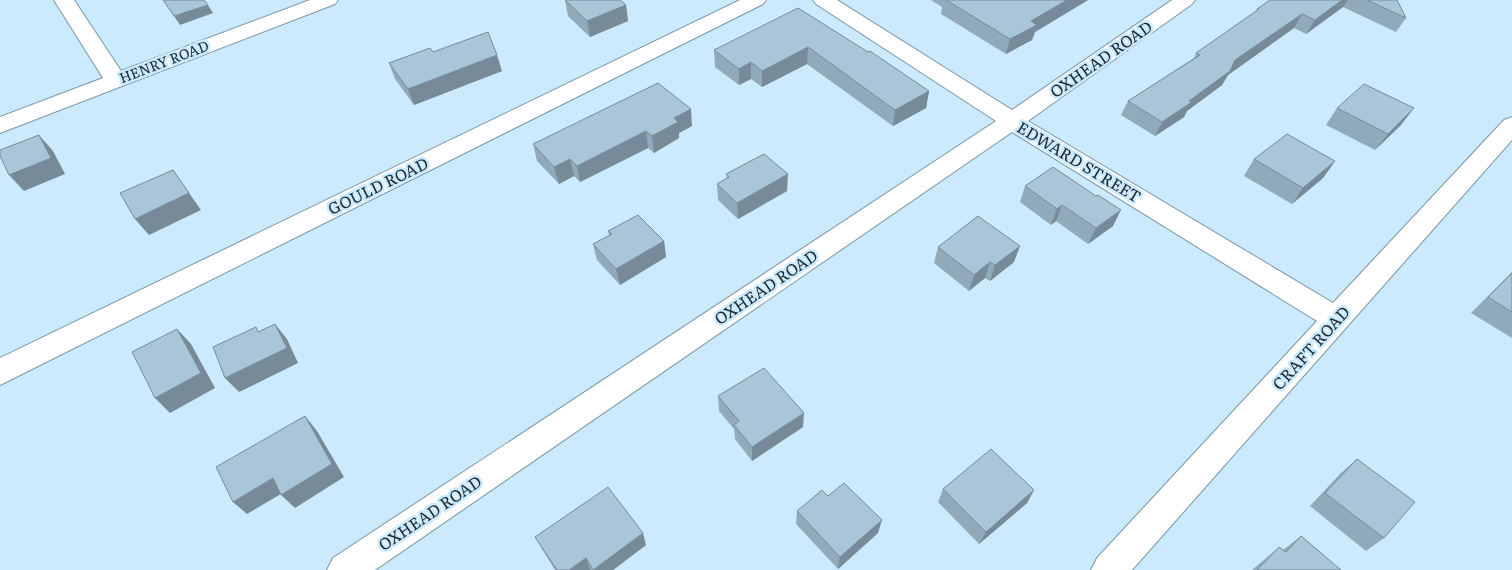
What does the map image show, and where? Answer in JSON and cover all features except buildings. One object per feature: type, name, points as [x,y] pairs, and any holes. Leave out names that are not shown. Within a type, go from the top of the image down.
[{"type":"street","points":[[64,0],[116,81]]},
{"type":"street","name":"HENRY ROAD","points":[[0,125],[328,0]]},
{"type":"street","name":"GOULD ROAD","points":[[0,372],[756,0]]},
{"type":"street","name":"EDWARD STREET","points":[[823,0],[1012,121],[1337,319]]},
{"type":"street","name":"OXHEAD ROAD","points":[[345,570],[1012,121],[1185,0]]},
{"type":"street","name":"CRAFT ROAD","points":[[1110,570],[1512,125]]}]
